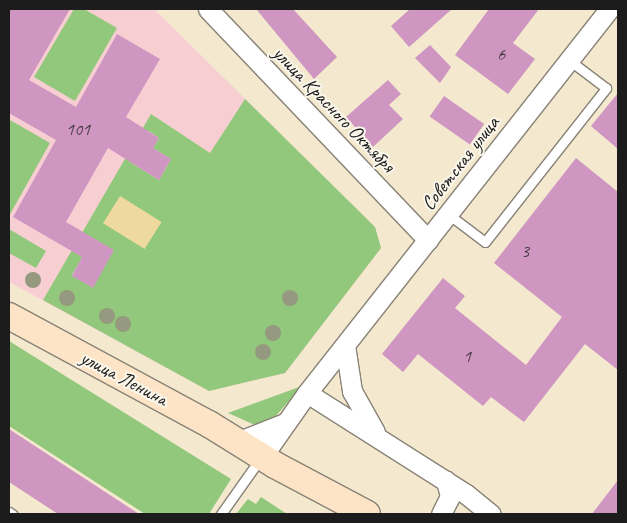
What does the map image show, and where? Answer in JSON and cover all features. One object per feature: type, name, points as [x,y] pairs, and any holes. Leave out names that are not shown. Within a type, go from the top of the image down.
[{"type":"main road","name":"улица Ленина","points":[[9,316],[239,441],[262,457],[367,514]]},
{"type":"street","name":"улица Красного Октября","points":[[208,9],[428,240]]},
{"type":"street","name":"Советская улица","points":[[262,457],[285,423],[345,345],[610,9]]},
{"type":"street","points":[[345,345],[352,391],[377,435]]},
{"type":"street","points":[[308,393],[377,435],[491,514]]},
{"type":"street","points":[[239,441],[285,423]]},
{"type":"street","points":[[442,514],[450,496],[446,481]]},
{"type":"lane","points":[[448,214],[485,242],[606,88],[569,60]]},
{"type":"lane","points":[[221,514],[262,457]]},
{"type":"shaded area","points":[[9,9],[154,9],[375,227],[381,248],[285,373],[209,391],[9,282]]},
{"type":"green space","points":[[74,9],[84,9],[117,28],[75,101],[34,77]]},
{"type":"green space","points":[[245,99],[375,227],[381,248],[285,373],[209,391],[43,300],[151,114],[210,153]],"holes":[[[149,131],[159,138],[153,148],[171,159],[159,180],[130,162]],[[93,238],[92,287],[72,275]]]},
{"type":"green space","points":[[10,120],[50,143],[9,216],[9,123]]},
{"type":"green space","points":[[9,229],[46,251],[36,268],[9,253]]},
{"type":"green space","points":[[9,341],[231,479],[209,514],[145,514],[9,426]]},
{"type":"green space","points":[[302,386],[274,418],[255,425],[228,413]]},
{"type":"green space","points":[[261,497],[287,514],[236,514],[248,499],[256,504]]},
{"type":"sand","points":[[120,196],[162,222],[145,249],[103,223]]},
{"type":"building","points":[[9,9],[70,9],[29,80],[76,107],[117,34],[160,59],[126,117],[159,138],[153,148],[171,159],[159,180],[108,148],[66,222],[114,250],[93,288],[72,276],[82,257],[13,217],[56,140],[9,113]]},
{"type":"building","points":[[256,9],[293,9],[337,57],[314,79]]},
{"type":"building","points":[[410,9],[452,9],[409,47],[391,26]]},
{"type":"building","points":[[489,9],[539,9],[513,43],[535,59],[508,94],[455,55]]},
{"type":"building","points":[[430,45],[451,67],[440,83],[415,58]]},
{"type":"building","points":[[388,80],[401,94],[389,105],[403,119],[373,147],[346,117]]},
{"type":"building","points":[[618,93],[618,149],[591,126]]},
{"type":"building","points":[[444,96],[484,124],[470,145],[430,116]]},
{"type":"building","points":[[576,158],[618,192],[618,370],[585,344],[524,422],[491,397],[483,406],[418,354],[403,372],[382,354],[443,278],[465,296],[455,308],[526,365],[562,317],[494,263]]},
{"type":"building","points":[[9,429],[139,514],[58,514],[9,482]]},
{"type":"building","points":[[618,480],[618,514],[592,514]]}]
